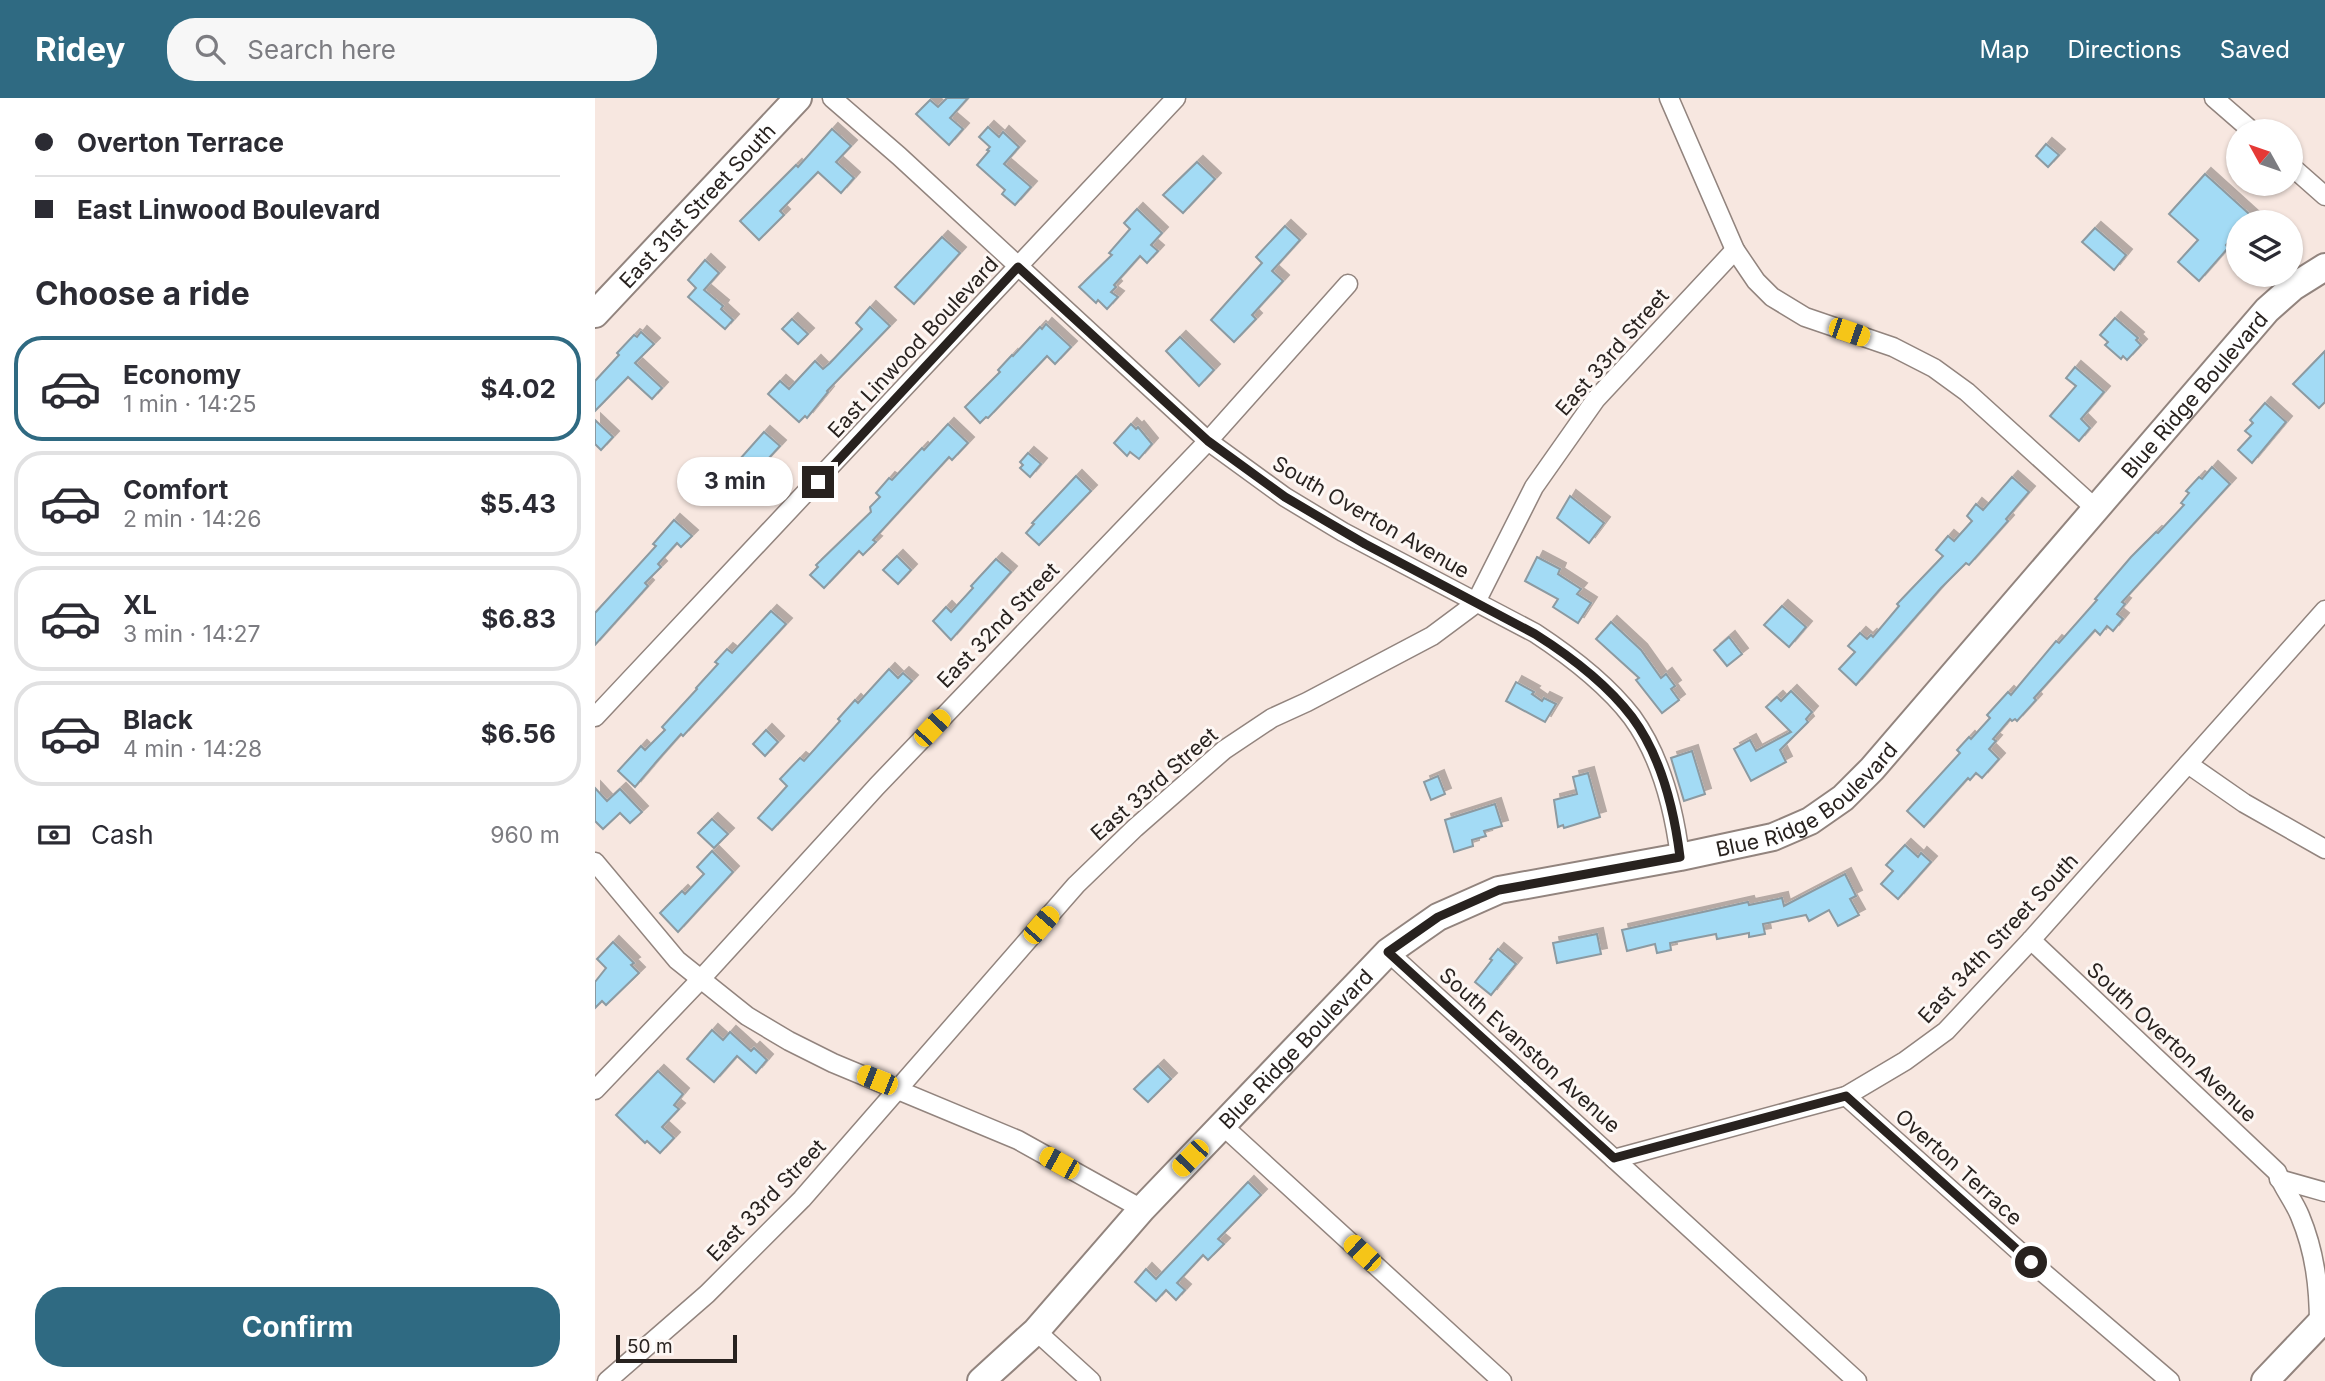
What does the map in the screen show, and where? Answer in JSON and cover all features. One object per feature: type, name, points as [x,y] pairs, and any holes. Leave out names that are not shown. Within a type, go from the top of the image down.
[{"type":"street","name":"East 31st Street South","points":[[595,314],[798,98]]},
{"type":"street","name":"South Overton Avenue","points":[[832,98],[899,156],[1208,441],[1285,497],[1343,532],[1535,634],[1560,650],[1598,681],[1632,717],[1649,746],[1665,785],[1676,826],[1680,857]]},
{"type":"street","name":"East Linwood Boulevard","points":[[595,717],[1176,98]]},
{"type":"street","points":[[1669,98],[1735,250],[1756,281],[1772,297],[1805,317],[1893,347],[1934,368],[1956,384],[2096,509]]},
{"type":"street","points":[[2214,98],[2238,119]]},
{"type":"street","points":[[2303,177],[2325,196]]},
{"type":"street","name":"East 33rd Street","points":[[607,1381],[707,1294],[802,1199],[1076,885],[1135,828],[1224,750],[1272,718],[1432,636],[1475,604],[1534,487],[1576,426],[1596,399],[1735,250]]},
{"type":"street","name":"Blue Ridge Boulevard","points":[[981,1381],[1036,1331],[1142,1209],[1388,952],[1438,917],[1499,890],[1773,837],[1810,821],[1843,797],[1873,769],[2267,310],[2293,287],[2325,267]]},
{"type":"street","name":"East 32nd Street","points":[[595,1090],[700,980],[877,786],[1208,441],[1348,284]]},
{"type":"street","name":"East 34th Street South","points":[[1614,1158],[1846,1096],[1905,1061],[1946,1031],[2031,940],[2325,610]]},
{"type":"street","points":[[2188,764],[2244,803],[2325,849]]},
{"type":"street","points":[[595,862],[677,960],[747,1016],[833,1063],[1019,1140],[1142,1209]]},
{"type":"street","name":"South Overton Avenue","points":[[2031,940],[2277,1172],[2300,1216],[2312,1251],[2322,1321]]},
{"type":"street","name":"South Evanston Avenue","points":[[1388,952],[1857,1381]]},
{"type":"street","name":"Overton Terrace","points":[[1846,1096],[2031,1262],[2170,1381]]},
{"type":"street","points":[[1222,1125],[1502,1381]]},
{"type":"street","points":[[2279,1178],[2325,1192]]},
{"type":"street","points":[[2266,1381],[2322,1321]]},
{"type":"street","points":[[1036,1331],[1091,1381]]},
{"type":"building","points":[[947,98],[968,98],[950,118],[963,129],[949,145],[916,114],[930,100],[938,107]]},
{"type":"building","points":[[988,127],[999,137],[1003,132],[1019,147],[1004,164],[1031,187],[1015,205],[1002,194],[1005,190],[977,165],[989,151],[987,150],[990,147],[979,137]]},
{"type":"building","points":[[832,129],[851,146],[836,162],[854,178],[841,193],[818,172],[780,211],[784,215],[759,240],[740,221],[796,165],[798,167]]},
{"type":"building","points":[[2046,144],[2059,155],[2048,167],[2036,156]]},
{"type":"building","points":[[1197,162],[1215,179],[1183,213],[1163,195]]},
{"type":"building","points":[[2205,174],[2226,196],[2245,210],[2226,210],[2226,250],[2199,281],[2178,262],[2198,240],[2169,214]]},
{"type":"building","points":[[1137,209],[1162,233],[1151,245],[1158,251],[1147,263],[1140,256],[1114,285],[1116,287],[1111,292],[1118,297],[1107,309],[1079,287],[1112,255],[1109,253],[1130,229],[1124,223]]},
{"type":"building","points":[[1285,226],[1300,240],[1272,271],[1283,281],[1252,315],[1256,319],[1234,342],[1211,320],[1262,263],[1256,257]]},
{"type":"building","points":[[2095,228],[2126,255],[2114,270],[2082,242]]},
{"type":"building","points":[[942,237],[960,253],[914,304],[895,287]]},
{"type":"building","points":[[705,260],[719,273],[704,290],[723,306],[721,309],[733,320],[725,329],[688,297],[696,288],[688,280]]},
{"type":"building","points":[[870,307],[890,326],[827,391],[807,418],[805,416],[799,422],[768,394],[780,381],[789,389],[815,361],[823,369],[862,329],[856,323]]},
{"type":"building","points":[[2115,318],[2138,338],[2136,340],[2141,345],[2127,360],[2123,356],[2121,359],[2105,345],[2108,342],[2100,335]]},
{"type":"building","points":[[792,319],[808,334],[798,344],[782,329]]},
{"type":"building","points":[[1046,324],[1071,347],[1055,364],[1047,356],[988,418],[980,423],[965,407],[1000,372],[998,370],[1012,355]]},
{"type":"building","points":[[641,332],[654,344],[635,363],[662,388],[652,399],[628,377],[595,411],[595,381],[619,355],[617,353],[634,335],[637,337]]},
{"type":"building","points":[[1180,337],[1214,370],[1199,386],[1166,351]]},
{"type":"building","points":[[2325,351],[2325,402],[2319,408],[2293,384]]},
{"type":"building","points":[[2075,367],[2104,392],[2081,419],[2090,428],[2079,441],[2050,416],[2076,386],[2066,378]]},
{"type":"building","points":[[2265,403],[2286,422],[2252,463],[2238,450],[2251,436],[2245,431],[2253,423],[2250,420]]},
{"type":"building","points":[[595,420],[613,437],[601,450],[595,444]]},
{"type":"building","points":[[948,424],[968,443],[952,460],[949,457],[873,540],[876,542],[863,555],[859,551],[824,588],[810,575],[818,567],[816,565],[871,512],[870,507],[880,497],[876,493],[889,478],[892,480]]},
{"type":"building","points":[[1131,424],[1136,429],[1138,427],[1152,444],[1139,459],[1130,452],[1127,456],[1114,443]]},
{"type":"building","points":[[764,432],[780,446],[755,473],[740,459]]},
{"type":"building","points":[[1028,453],[1041,464],[1030,477],[1020,468],[1023,465],[1020,462]]},
{"type":"building","points":[[2212,467],[2230,484],[2122,602],[2125,604],[2117,614],[2123,619],[2113,631],[2107,626],[2100,635],[2095,630],[2017,721],[2010,719],[1993,739],[1996,741],[1989,749],[1999,759],[1982,778],[1976,773],[1970,780],[1968,778],[1924,827],[1907,811],[1960,753],[1957,750],[1990,718],[1987,715],[2008,692],[2011,695],[2056,641],[2059,643],[2097,600],[2095,599],[2131,557],[2184,505],[2181,503],[2189,493],[2186,491]]},
{"type":"building","points":[[1076,476],[1091,491],[1039,545],[1026,533]]},
{"type":"building","points":[[2012,477],[2029,492],[2006,519],[2008,521],[1969,565],[1966,563],[1941,588],[1856,685],[1839,669],[1855,652],[1848,646],[1860,633],[1867,639],[1871,635],[1873,637],[1899,606],[1897,604],[1943,556],[1936,550],[1948,536],[1954,541],[1972,521],[1967,516],[1976,504],[1983,510]]},
{"type":"building","points":[[1570,496],[1604,523],[1589,543],[1557,518]]},
{"type":"building","points":[[674,520],[692,536],[681,547],[677,543],[658,564],[661,567],[645,583],[648,586],[595,645],[595,613],[656,546],[653,544]]},
{"type":"building","points":[[897,556],[911,570],[898,584],[883,570]]},
{"type":"building","points":[[1537,557],[1560,569],[1558,574],[1581,589],[1577,594],[1591,603],[1578,623],[1553,607],[1558,599],[1525,581]]},
{"type":"building","points":[[996,559],[1011,572],[951,640],[933,621],[946,607],[951,612]]},
{"type":"building","points":[[1782,606],[1806,627],[1789,647],[1764,625]]},
{"type":"building","points":[[771,611],[786,624],[683,736],[681,734],[635,787],[618,771],[641,746],[645,750],[665,730],[662,727],[718,664],[715,662],[727,649],[732,653]]},
{"type":"building","points":[[1611,622],[1641,650],[1661,678],[1666,674],[1675,686],[1671,689],[1679,700],[1662,713],[1636,680],[1639,678],[1596,639]]},
{"type":"building","points":[[1729,637],[1742,654],[1727,666],[1714,650]]},
{"type":"building","points":[[889,669],[898,678],[903,673],[912,681],[772,830],[758,818],[787,786],[780,779],[800,758],[804,761],[855,700],[858,703]]},
{"type":"building","points":[[1516,682],[1534,692],[1532,694],[1542,701],[1544,698],[1556,704],[1545,722],[1506,701]]},
{"type":"building","points":[[1791,691],[1812,712],[1806,719],[1808,722],[1780,750],[1786,762],[1751,781],[1734,749],[1750,740],[1756,751],[1791,732],[1766,707],[1777,697],[1781,701]]},
{"type":"building","points":[[766,730],[778,742],[765,756],[753,744]]},
{"type":"building","points":[[1692,751],[1705,794],[1684,801],[1671,758]]},
{"type":"building","points":[[1588,773],[1600,817],[1564,828],[1563,825],[1558,827],[1554,800],[1577,794],[1573,777]]},
{"type":"building","points":[[1438,776],[1445,794],[1431,800],[1424,782]]},
{"type":"building","points":[[595,788],[607,801],[620,789],[642,812],[630,823],[620,813],[603,829],[595,821]]},
{"type":"building","points":[[1495,804],[1502,826],[1484,831],[1486,836],[1472,840],[1473,846],[1454,852],[1445,820]]},
{"type":"building","points":[[712,819],[728,834],[714,848],[698,833]]},
{"type":"building","points":[[1905,845],[1918,857],[1921,853],[1931,862],[1898,899],[1881,884],[1893,871],[1886,865]]},
{"type":"building","points":[[712,851],[733,872],[678,932],[660,913],[682,891],[685,894],[704,874],[697,867]]},
{"type":"building","points":[[1845,874],[1856,896],[1850,899],[1859,915],[1838,926],[1829,910],[1809,921],[1806,915],[1763,924],[1765,934],[1749,937],[1749,933],[1717,939],[1716,934],[1670,943],[1671,950],[1657,953],[1655,944],[1627,951],[1622,930],[1748,902],[1749,905],[1782,898],[1784,906]]},
{"type":"building","points":[[1597,934],[1601,954],[1557,963],[1553,943]]},
{"type":"building","points":[[613,942],[634,963],[631,965],[639,973],[606,1005],[602,1001],[595,1008],[595,982],[606,968],[597,959]]},
{"type":"building","points":[[1498,949],[1516,964],[1491,995],[1475,982]]},
{"type":"building","points":[[712,1030],[723,1040],[730,1032],[751,1051],[754,1048],[767,1060],[756,1073],[737,1056],[714,1082],[687,1059]]},
{"type":"building","points":[[1158,1066],[1171,1079],[1148,1102],[1134,1089]]},
{"type":"building","points":[[658,1071],[683,1094],[674,1105],[679,1109],[662,1127],[674,1138],[660,1153],[647,1141],[645,1143],[616,1115]]},
{"type":"building","points":[[1248,1182],[1261,1195],[1218,1239],[1224,1244],[1208,1260],[1203,1255],[1177,1283],[1185,1290],[1176,1300],[1166,1290],[1156,1301],[1135,1282],[1146,1269],[1156,1279]]},
{"type":"route","points":[[818,482],[1018,267],[1208,441],[1285,497],[1343,532],[1535,634],[1560,650],[1598,681],[1632,717],[1649,746],[1665,785],[1676,826],[1680,857],[1499,890],[1438,917],[1388,952],[1614,1158],[1846,1096],[2031,1262]]}]
